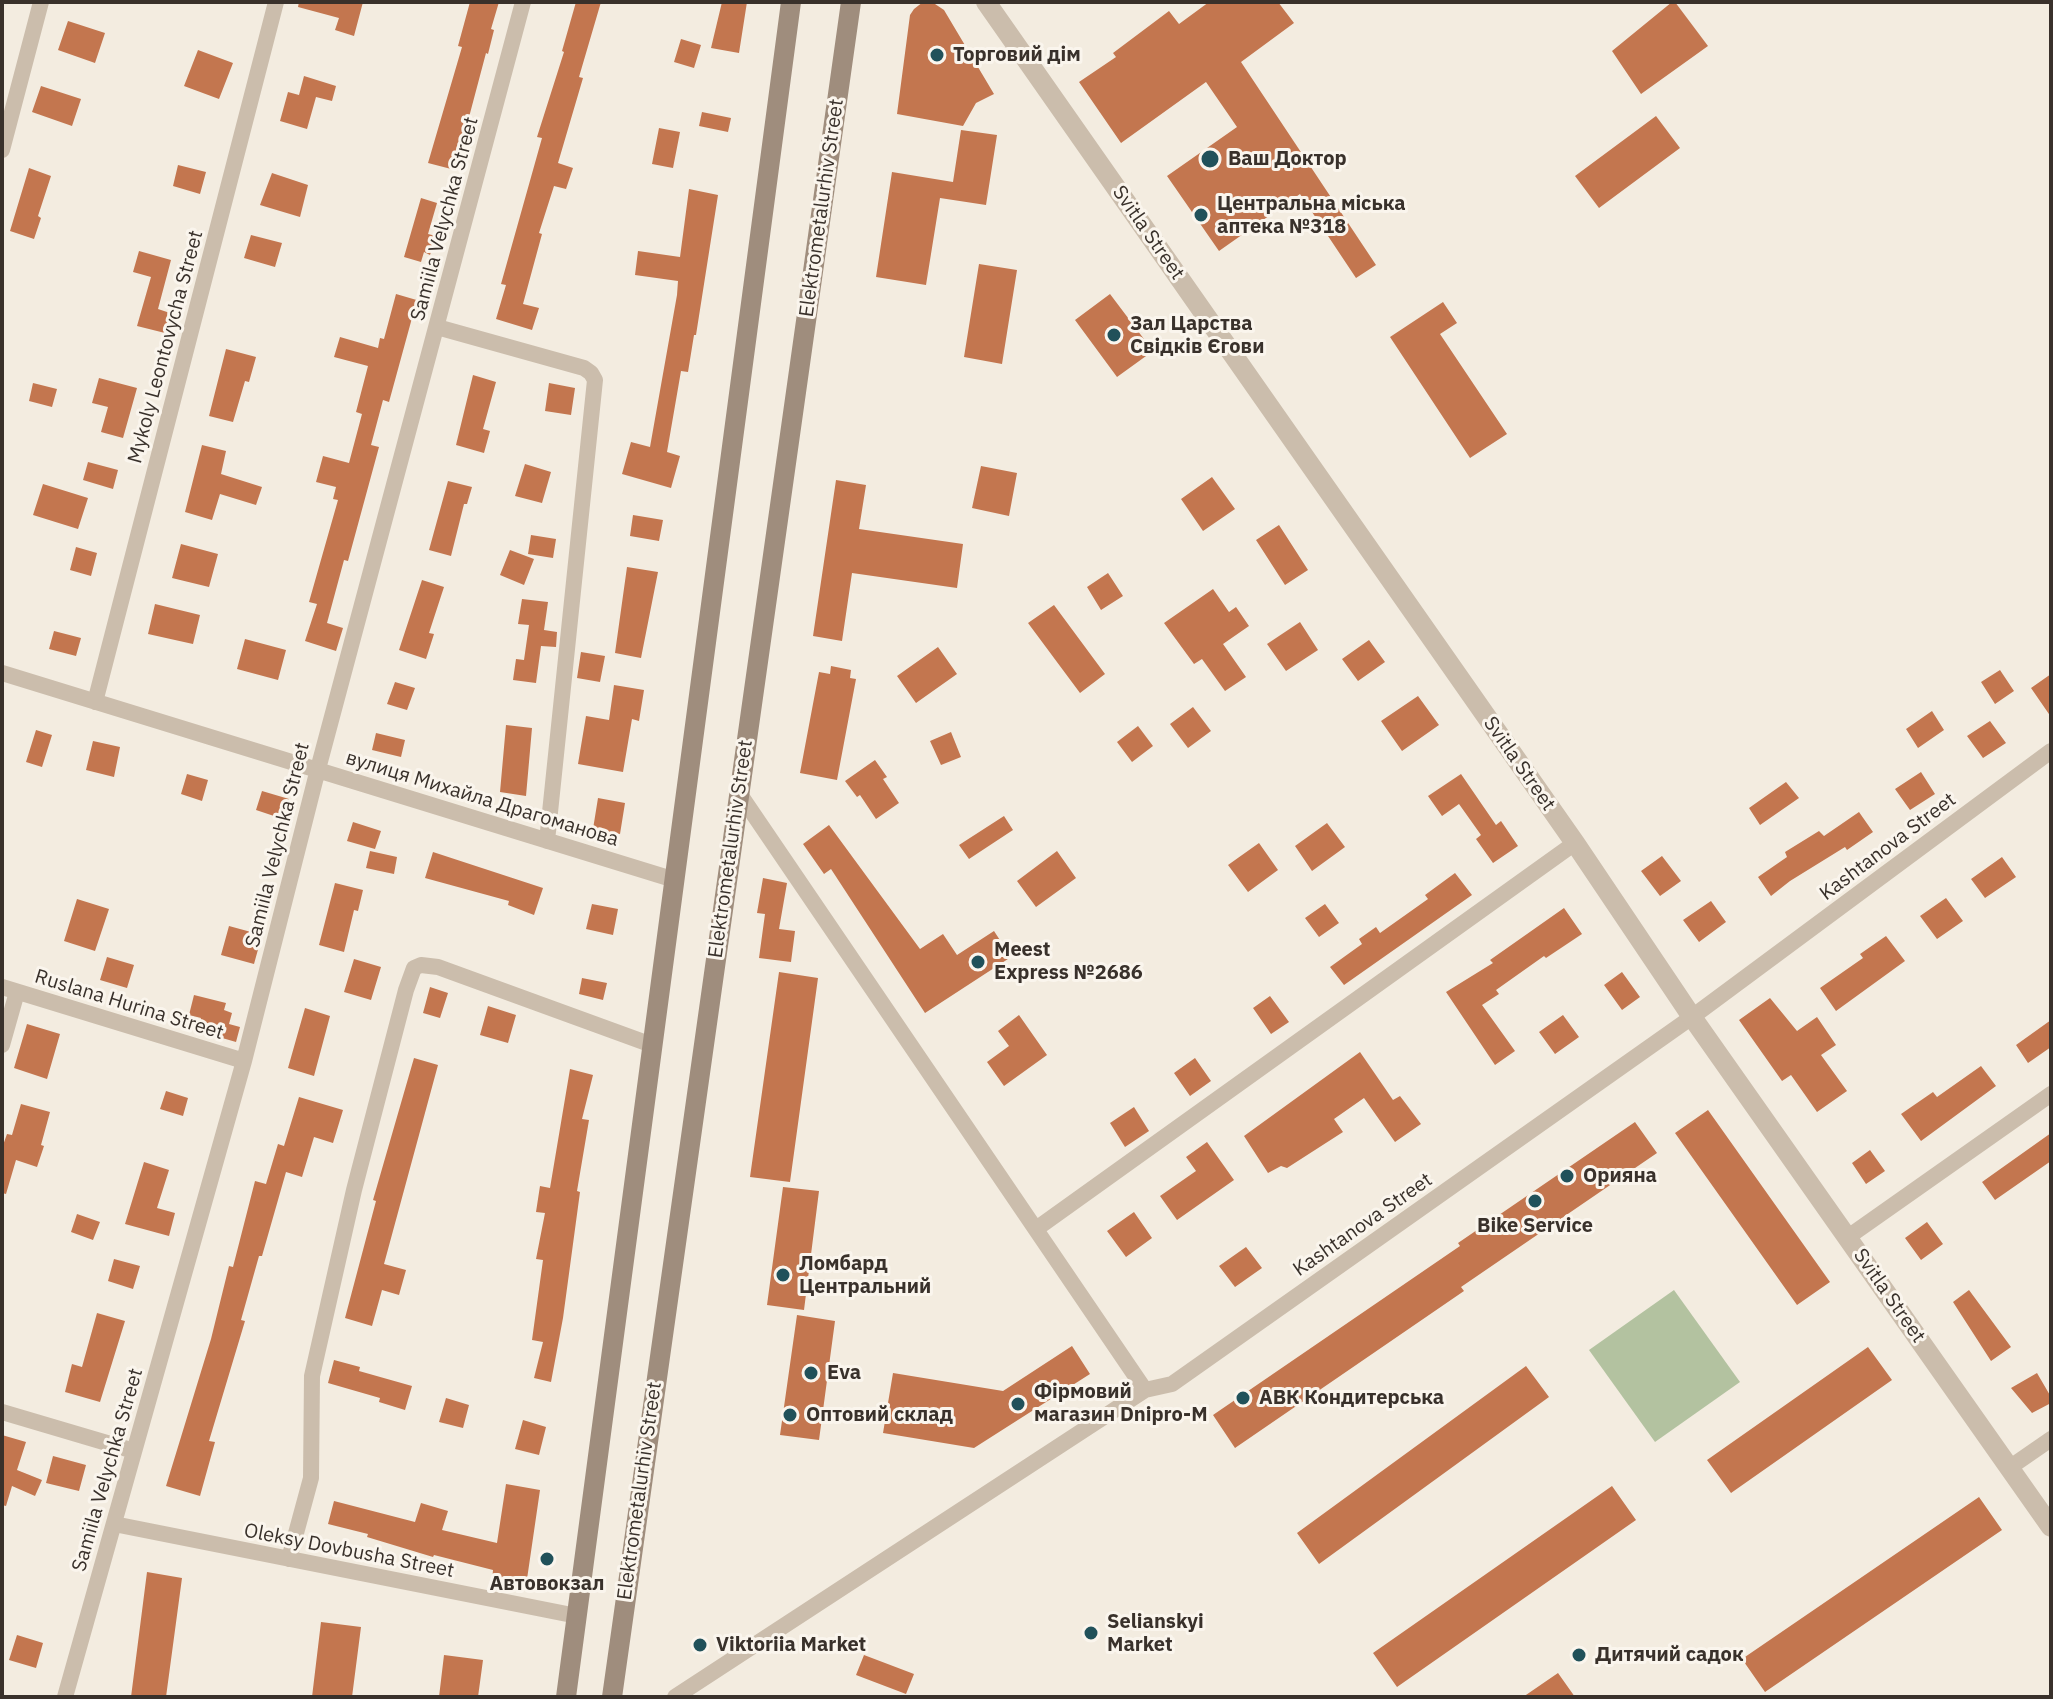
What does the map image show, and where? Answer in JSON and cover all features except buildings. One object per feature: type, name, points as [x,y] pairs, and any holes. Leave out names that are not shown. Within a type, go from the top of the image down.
[{"type":"main road","points":[[566,1697],[791,2]]},
{"type":"main road","name":"Elektrometalurhiv Street","points":[[612,1697],[851,2]]},
{"type":"street","points":[[2,150],[41,2]]},
{"type":"street","name":"Mykoly Leontovycha Street","points":[[95,702],[276,2]]},
{"type":"street","name":"Samiila Velychka Street","points":[[65,1697],[244,1061],[318,769],[523,2]]},
{"type":"street","name":"Svitla Street","points":[[986,2],[2051,1527]]},
{"type":"street","points":[[437,327],[584,368],[595,380],[547,841]]},
{"type":"street","name":"вулиця Михайла Драгоманова","points":[[2,673],[675,880]]},
{"type":"street","name":"Kashtanova Street","points":[[675,1697],[1145,1390],[1172,1384],[1692,1017],[2051,751]]},
{"type":"street","points":[[739,793],[1145,1390]]},
{"type":"street","points":[[1036,1229],[1575,843]]},
{"type":"street","points":[[289,1559],[311,1478],[312,1376],[354,1190],[414,968],[421,965],[438,967],[652,1045]]},
{"type":"street","points":[[2,1045],[10,990]]},
{"type":"street","name":"Ruslana Hurina Street","points":[[10,990],[244,1061]]},
{"type":"street","points":[[1848,1237],[2051,1094]]},
{"type":"street","points":[[2,1412],[134,1451]]},
{"type":"street","points":[[2009,1468],[2051,1439]]},
{"type":"street","name":"Oleksy Dovbusha Street","points":[[114,1524],[577,1616]]},
{"type":"green space","points":[[1674,1290],[1740,1382],[1655,1442],[1589,1350]]},
{"type":"place","name":"Торговий дім","points":[[937,55]]},
{"type":"place","name":"Ваш Доктор","points":[[1210,159]]},
{"type":"place","name":"Центральна міська аптека №318","points":[[1201,215]]},
{"type":"place","name":"Зал Царства Свідків Єгови","points":[[1114,335]]},
{"type":"place","name":"Meest Express №2686","points":[[978,962]]},
{"type":"place","name":"Орияна","points":[[1567,1176]]},
{"type":"place","name":"Bike Service","points":[[1535,1201]]},
{"type":"place","name":"Ломбард Центральний","points":[[783,1275]]},
{"type":"place","name":"Eva","points":[[811,1373]]},
{"type":"place","name":"АВК Кондитерська","points":[[1243,1398]]},
{"type":"place","name":"Фірмовий магазин Dnipro-M","points":[[1018,1404]]},
{"type":"place","name":"Оптовий склад","points":[[790,1415]]},
{"type":"place","name":"Автовокзал","points":[[547,1559]]},
{"type":"place","name":"Selianskyi Market","points":[[1091,1633]]},
{"type":"place","name":"Viktoriia Market","points":[[700,1645]]},
{"type":"place","name":"Дитячий садок","points":[[1579,1655]]}]
